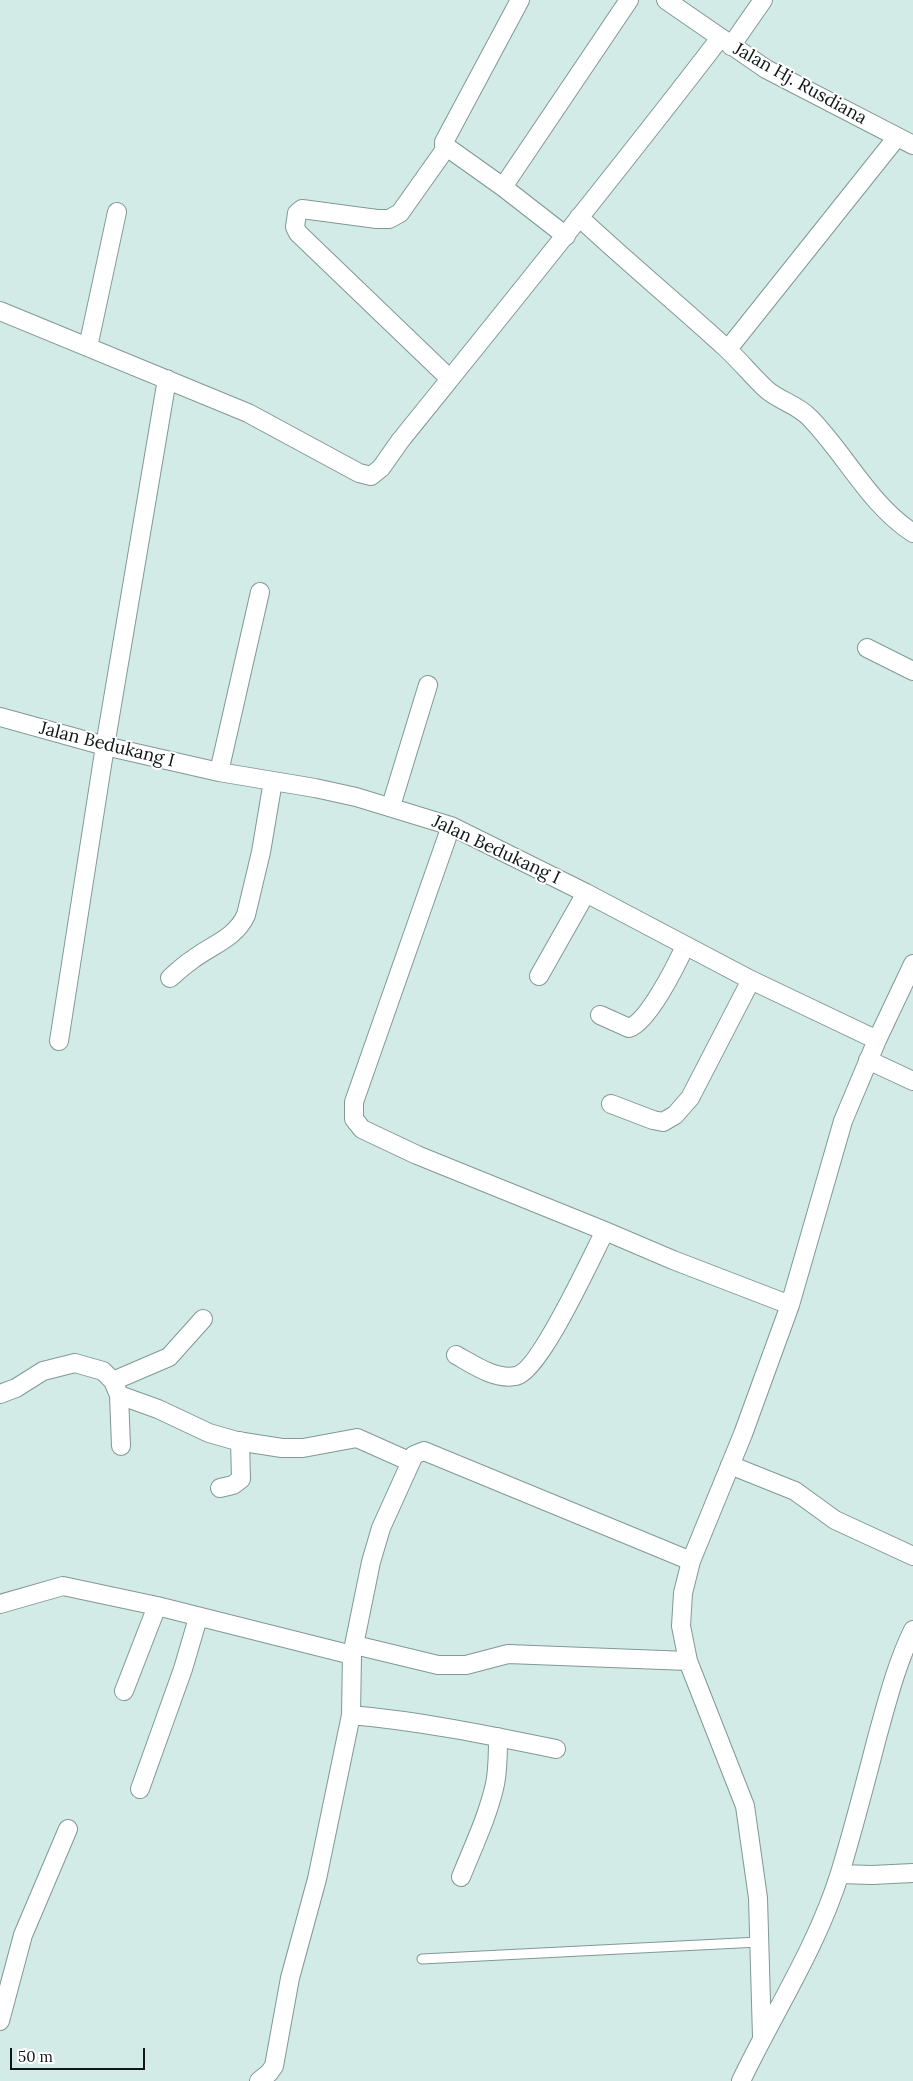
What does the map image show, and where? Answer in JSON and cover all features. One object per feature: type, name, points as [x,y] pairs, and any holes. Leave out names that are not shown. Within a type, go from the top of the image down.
[{"type":"street","points":[[520,0],[444,142],[446,148],[503,187],[566,236]]},
{"type":"street","points":[[503,187],[629,0]]},
{"type":"street","name":"Jalan Hj. Rusdiana","points":[[666,0],[766,69],[905,141]]},
{"type":"street","points":[[726,42],[754,0]]},
{"type":"street","points":[[0,311],[248,413],[359,472],[371,476],[381,468],[400,441],[566,236],[579,217],[763,0]]},
{"type":"street","points":[[728,349],[905,141]]},
{"type":"street","points":[[446,148],[400,213],[390,219],[377,219],[305,209],[297,212],[295,227],[298,233],[450,379]]},
{"type":"street","points":[[88,347],[117,212]]},
{"type":"street","points":[[579,217],[642,275],[728,349],[774,396],[798,407],[810,418],[870,494],[903,526],[913,533]]},
{"type":"street","points":[[59,1041],[105,746],[167,379]]},
{"type":"street","points":[[218,772],[260,592]]},
{"type":"street","points":[[867,648],[913,671]]},
{"type":"street","points":[[391,806],[428,685]]},
{"type":"street","name":"Jalan Bedukang I","points":[[0,717],[105,746],[218,772],[315,788],[391,806],[451,826],[586,893],[751,980],[877,1040]]},
{"type":"street","points":[[170,978],[192,960],[228,938],[243,923],[261,852],[273,781]]},
{"type":"street","points":[[451,826],[354,1102],[354,1119],[362,1129],[417,1155],[605,1230],[673,1260],[790,1305]]},
{"type":"street","points":[[539,976],[586,893]]},
{"type":"street","points":[[600,1015],[628,1028],[634,1026],[653,1003],[685,946]]},
{"type":"street","points":[[762,2037],[758,1898],[745,1806],[688,1661],[681,1626],[683,1593],[691,1561],[730,1465],[790,1305],[835,1144],[868,1060],[913,965]]},
{"type":"street","points":[[611,1104],[663,1122],[675,1115],[690,1098],[751,980]]},
{"type":"street","points":[[868,1060],[913,1080]]},
{"type":"street","points":[[456,1355],[491,1374],[517,1376],[525,1372],[544,1349],[605,1230]]},
{"type":"street","points":[[116,1388],[169,1357],[202,1318]]},
{"type":"street","points":[[0,1394],[16,1388],[43,1371],[75,1363],[103,1371],[116,1388],[209,1433],[240,1442],[282,1448],[296,1448],[356,1438],[411,1462]]},
{"type":"street","points":[[116,1388],[121,1446]]},
{"type":"street","points":[[220,1488],[233,1485],[241,1479],[240,1442]]},
{"type":"street","points":[[259,2081],[274,2066],[290,1978],[317,1879],[351,1715],[353,1650],[371,1562],[381,1528],[414,1455],[424,1451],[691,1561]]},
{"type":"street","points":[[730,1465],[795,1491],[835,1520],[913,1556]]},
{"type":"street","points":[[0,1604],[63,1586],[157,1606],[198,1618],[353,1650],[438,1665],[466,1665],[508,1654],[688,1661]]},
{"type":"street","points":[[124,1691],[157,1606]]},
{"type":"street","points":[[140,1789],[183,1669],[198,1618]]},
{"type":"street","points":[[741,2081],[762,2037],[811,1948],[840,1874],[896,1670],[913,1630]]},
{"type":"street","points":[[351,1715],[396,1719],[556,1749]]},
{"type":"street","points":[[461,1877],[488,1807],[494,1786],[498,1765],[498,1738]]},
{"type":"street","points":[[0,2021],[26,1928],[68,1829]]},
{"type":"street","points":[[840,1874],[872,1875],[913,1872]]},
{"type":"lane","points":[[422,1959],[759,1942]]}]
